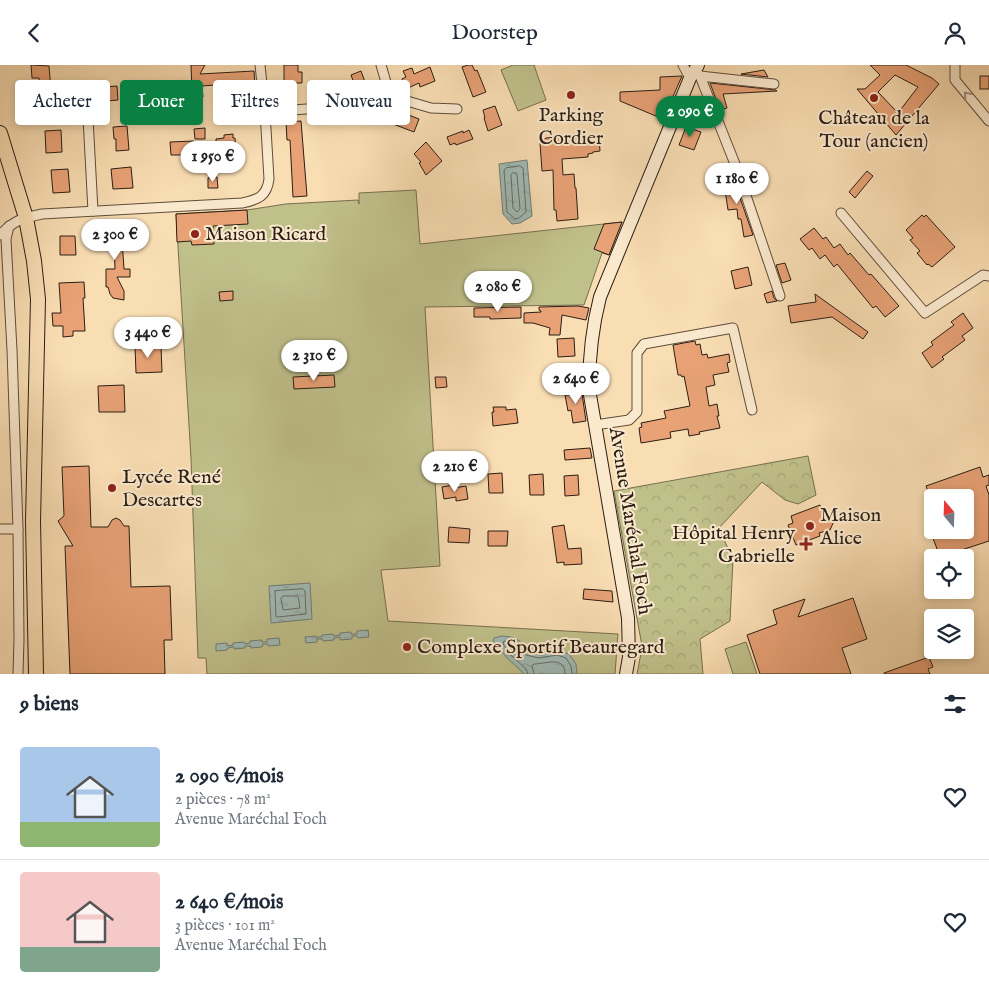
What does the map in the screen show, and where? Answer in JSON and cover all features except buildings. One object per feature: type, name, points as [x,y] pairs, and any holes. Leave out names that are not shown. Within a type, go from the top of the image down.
[{"type":"main road","name":"Avenue Maréchal Foch","points":[[626,674],[628,618],[589,389],[589,362],[594,318],[598,304],[693,71]]},
{"type":"main road","points":[[0,133],[26,218],[34,261],[38,299],[34,521],[36,674]]},
{"type":"street","points":[[260,65],[262,80]]},
{"type":"street","points":[[381,65],[385,80]]},
{"type":"street","points":[[955,65],[956,81],[989,121]]},
{"type":"street","points":[[693,71],[774,84]]},
{"type":"street","points":[[693,71],[737,169],[780,296]]},
{"type":"street","points":[[410,102],[432,108],[457,109]]},
{"type":"street","points":[[88,125],[93,211]]},
{"type":"street","points":[[0,235],[17,221],[42,214],[253,201],[263,195],[268,188],[266,125]]},
{"type":"street","points":[[841,213],[925,313],[983,275],[989,276]]},
{"type":"street","points":[[9,226],[6,239],[18,529],[18,674]]},
{"type":"street","points":[[595,425],[630,420],[638,413],[637,353],[644,344],[732,328],[752,410]]},
{"type":"street","points":[[0,529],[18,529]]},
{"type":"green space","points":[[513,65],[534,65],[546,100],[518,111],[501,70]]},
{"type":"green space","points":[[416,190],[420,244],[622,222],[609,255],[602,253],[584,305],[425,307],[440,566],[381,570],[388,621],[618,634],[615,674],[207,674],[206,658],[198,658],[191,458],[176,214],[247,210],[286,204],[358,200],[359,204],[359,193]]},
{"type":"green space","points":[[808,456],[816,495],[798,504],[785,500],[762,482],[719,528],[733,560],[730,621],[700,639],[703,674],[637,674],[641,653],[646,653],[647,647],[642,646],[614,491]]},
{"type":"green space","points":[[746,642],[757,674],[733,674],[725,649]]},
{"type":"water","points":[[527,160],[532,216],[520,223],[512,224],[503,214],[499,164]]},
{"type":"water","points":[[310,583],[312,619],[271,623],[269,586]]},
{"type":"water","points":[[368,630],[369,637],[358,638],[357,636],[352,636],[352,639],[340,640],[340,637],[334,638],[334,640],[323,641],[322,639],[317,639],[317,642],[306,643],[305,637],[322,637],[322,635],[333,634],[334,636],[340,635],[340,633],[351,632],[351,634],[357,634],[357,631]]},
{"type":"water","points":[[502,636],[517,639],[527,650],[539,653],[557,650],[569,654],[576,664],[577,674],[524,674],[493,641],[494,638]]},
{"type":"water","points":[[279,638],[280,645],[268,646],[268,644],[263,644],[262,647],[251,648],[251,646],[245,646],[245,648],[234,649],[233,647],[227,650],[216,651],[216,644],[227,643],[227,646],[233,645],[233,643],[250,643],[250,641],[262,640],[262,642],[267,642],[267,639]]},
{"type":"place","name":"Parking Cordier","points":[[571,95]]},
{"type":"place","name":"Château de la Tour (ancien)","points":[[874,98]]},
{"type":"place","name":"Maison Ricard","points":[[195,234]]},
{"type":"place","name":"Lycée René Descartes","points":[[112,488]]},
{"type":"place","name":"Maison Alice","points":[[810,526]]},
{"type":"place","name":"Hôpital Henry Gabrielle","points":[[806,544]]},
{"type":"place","name":"Complexe Sportif Beauregard","points":[[407,647]]}]
